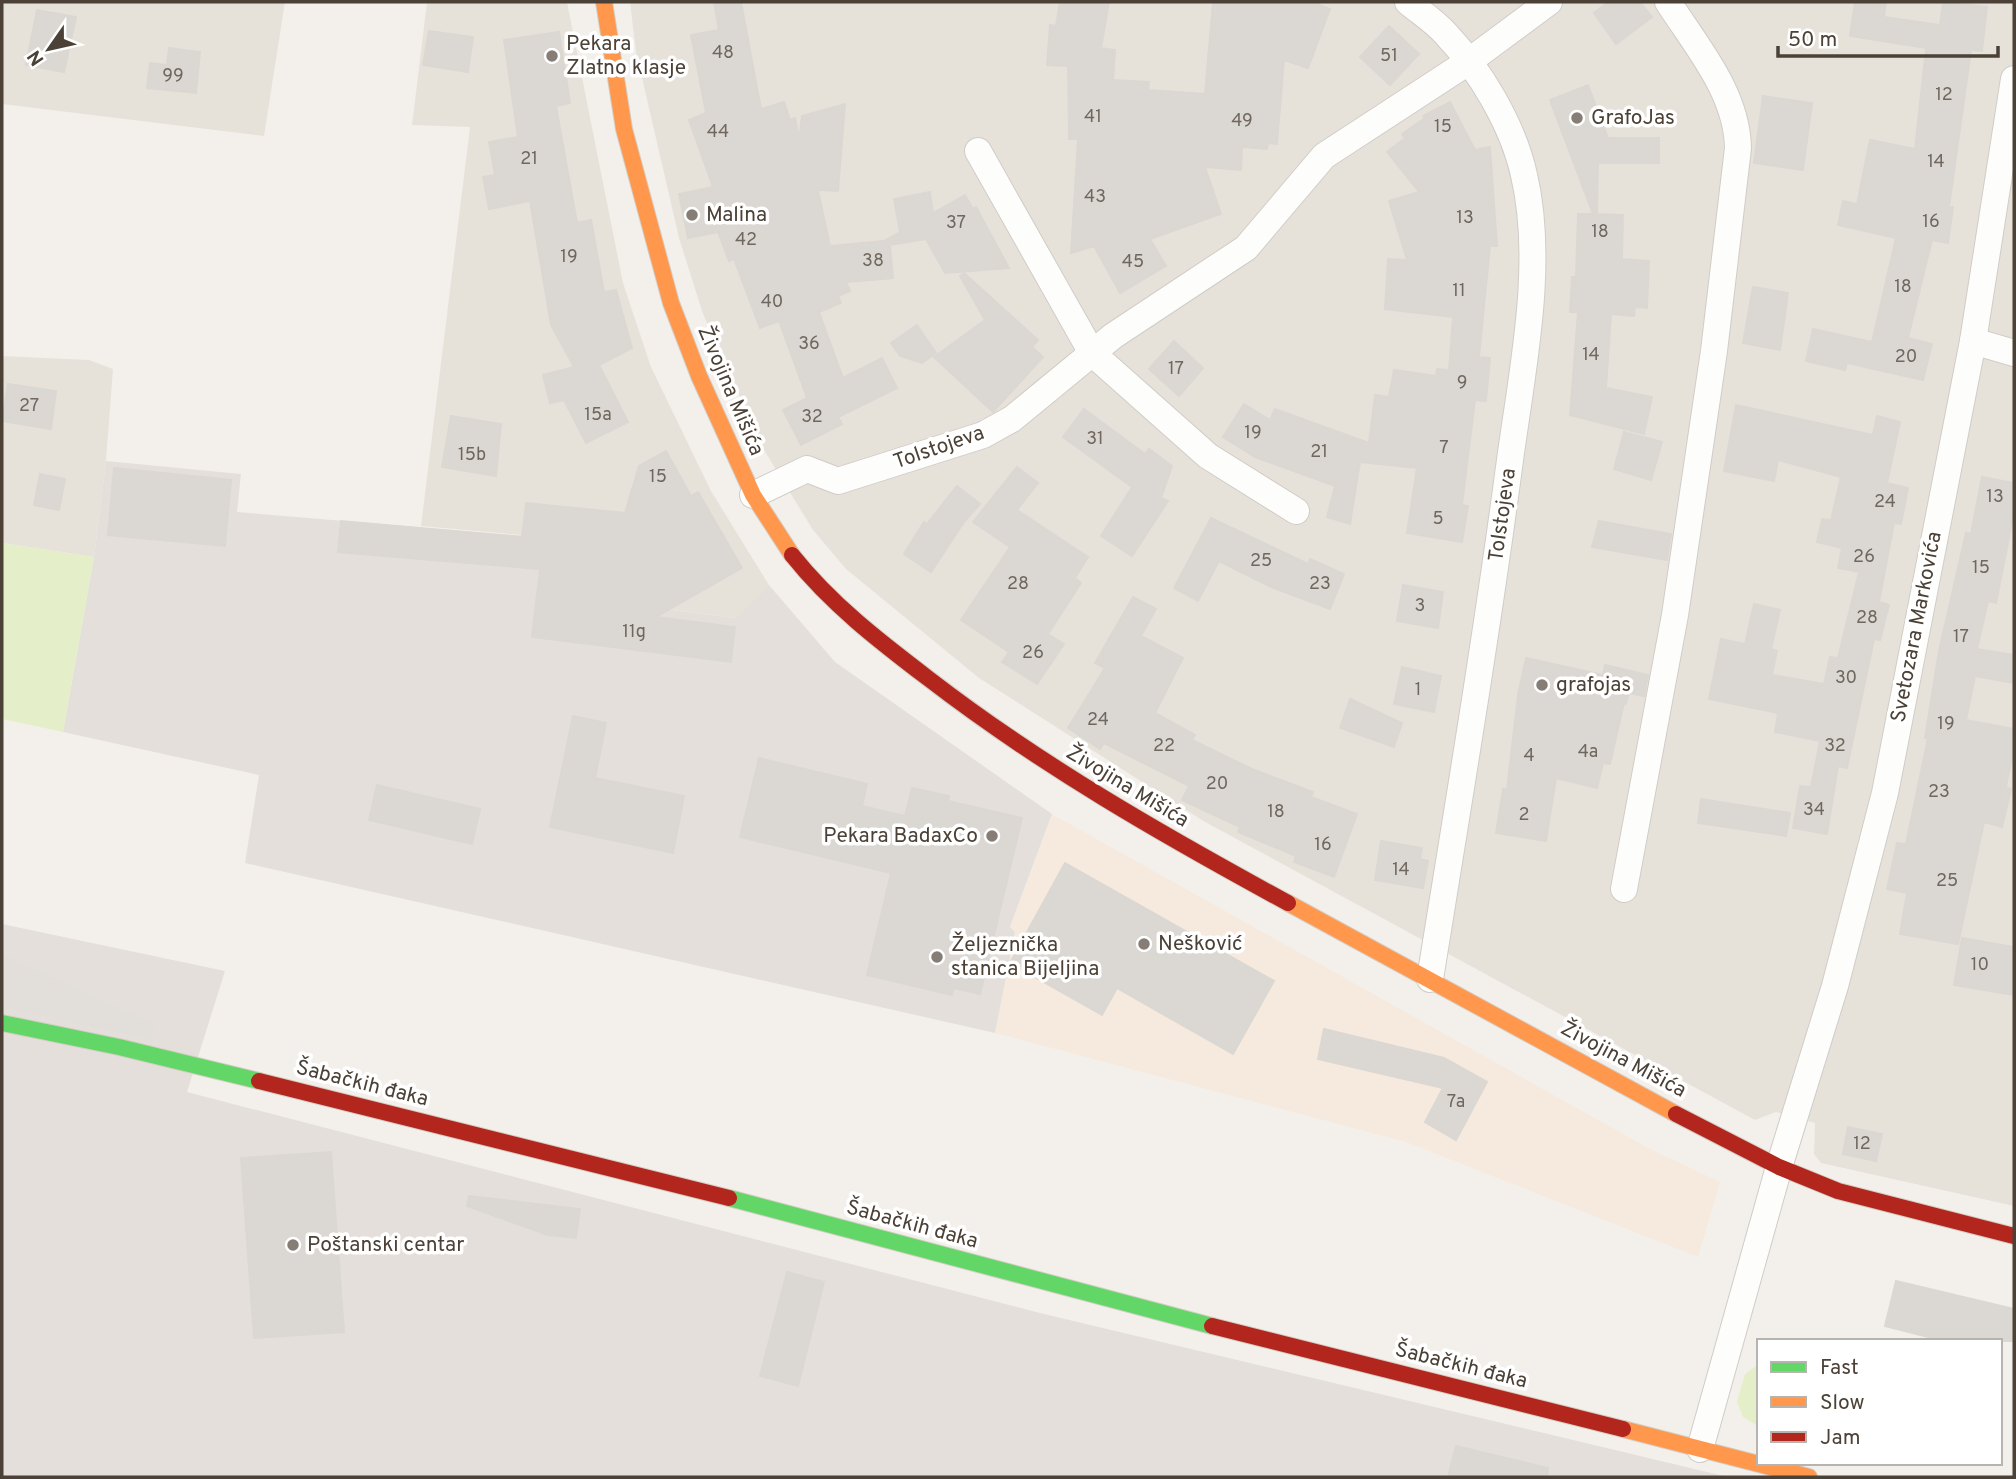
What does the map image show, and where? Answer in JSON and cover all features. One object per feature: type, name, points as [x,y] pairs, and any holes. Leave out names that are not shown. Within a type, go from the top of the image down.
[{"type":"main road","name":"Živojina Mišića","points":[[604,2],[624,129],[671,303],[699,376],[752,495],[786,547],[813,581],[861,627],[998,732],[1141,823],[1779,1167],[1838,1191],[2014,1236]]},
{"type":"main road","name":"Šabačkih đaka","points":[[2,1023],[119,1046],[661,1180],[1237,1333],[1757,1464]]},
{"type":"main road","name":"Šabačkih đaka","points":[[1762,1465],[1809,1477]]},
{"type":"street","name":"Tolstojeva","points":[[1408,2],[1445,33],[1494,102],[1514,144],[1524,175],[1532,248],[1526,341],[1489,617],[1430,979]]},
{"type":"street","name":"Tolstojeva","points":[[752,495],[807,469],[838,481],[983,435],[1012,419],[1092,353],[1246,248],[1324,156],[1468,62],[1549,2]]},
{"type":"street","points":[[1625,889],[1675,615],[1714,351],[1738,148],[1738,125],[1719,80],[1668,2]]},
{"type":"street","name":"Svetozara Markovića","points":[[1700,1449],[1779,1167],[1835,986],[1885,793],[1973,341],[2014,79]]},
{"type":"street","points":[[978,151],[1092,353],[1209,456],[1296,511]]},
{"type":"street","points":[[1973,341],[2014,352]]},
{"type":"shaded area","points":[[2,2],[285,2],[264,136],[2,104]]},
{"type":"shaded area","points":[[427,2],[567,2],[623,283],[651,367],[711,491],[769,585],[737,618],[604,602],[610,543],[421,526],[470,127],[412,125]]},
{"type":"shaded area","points":[[630,2],[2014,2],[2014,1206],[1821,1163],[1814,1154],[1815,1123],[1776,1112],[1755,1120],[1205,822],[979,678],[846,569],[813,530],[761,445],[703,314],[679,238],[636,52]]},
{"type":"shaded area","points":[[2,356],[89,360],[113,369],[106,461],[94,557],[2,543]]},
{"type":"shaded area","points":[[106,461],[241,474],[237,512],[611,543],[604,602],[736,618],[769,585],[835,662],[1052,814],[1010,927],[1015,932],[995,1033],[245,863],[259,775],[63,732],[94,557]]},
{"type":"shaded area","points":[[1052,814],[1650,1149],[1720,1182],[1698,1257],[1406,1142],[995,1033],[1015,932],[1010,928]]},
{"type":"shaded area","points":[[2,924],[225,971],[187,1092],[1040,1313],[1728,1477],[2,1477]]},
{"type":"shaded area","points":[[2,954],[154,1024],[151,1040],[2,1007]]},
{"type":"green space","points":[[2,543],[94,557],[63,732],[2,719]]},
{"type":"green space","points":[[1757,1365],[1757,1426],[1743,1417],[1737,1402],[1745,1374]]},
{"type":"building","points":[[714,2],[741,2],[761,109],[784,102],[790,120],[795,118],[799,139],[802,116],[845,104],[838,191],[818,190],[830,246],[884,241],[900,232],[894,199],[930,192],[933,213],[965,195],[973,209],[976,207],[1009,268],[945,273],[926,239],[890,245],[893,278],[846,282],[850,291],[838,296],[841,303],[819,312],[843,378],[882,358],[897,388],[838,417],[842,424],[801,445],[783,410],[807,398],[779,321],[760,328],[734,259],[729,261],[718,232],[688,238],[679,194],[713,187],[689,120],[706,113],[691,35],[719,30]]},
{"type":"building","points":[[1060,2],[1109,2],[1101,48],[1115,50],[1113,80],[1149,82],[1148,90],[1205,94],[1213,2],[1312,2],[1330,9],[1308,68],[1284,60],[1277,144],[1268,143],[1267,149],[1242,147],[1241,170],[1205,167],[1221,214],[1150,239],[1166,266],[1120,293],[1094,246],[1071,253],[1078,139],[1069,139],[1068,66],[1047,65],[1050,25],[1056,26]]},
{"type":"building","points":[[1608,2],[1640,2],[1652,17],[1616,44],[1594,13]]},
{"type":"building","points":[[1855,2],[1886,2],[1884,17],[1940,25],[1943,2],[1987,7],[1982,51],[1971,50],[1949,207],[1953,207],[1948,243],[1932,240],[1908,338],[1932,344],[1923,380],[1847,363],[1845,370],[1806,361],[1813,329],[1872,342],[1896,238],[1838,225],[1843,201],[1857,204],[1870,140],[1915,149],[1926,48],[1850,36]]},
{"type":"building","points":[[37,10],[76,17],[64,72],[26,65]]},
{"type":"building","points":[[1389,26],[1419,54],[1390,85],[1360,57]]},
{"type":"building","points":[[429,31],[473,37],[468,72],[423,65]]},
{"type":"building","points":[[559,32],[570,103],[556,106],[577,223],[591,220],[604,292],[616,290],[632,348],[599,365],[628,422],[586,443],[564,400],[550,403],[543,375],[574,367],[551,325],[530,201],[489,209],[483,177],[495,175],[489,142],[518,137],[504,40]]},
{"type":"building","points":[[169,48],[200,52],[196,93],[147,88],[150,63],[167,65]]},
{"type":"building","points":[[1588,85],[1608,138],[1659,138],[1659,163],[1598,163],[1597,214],[1623,215],[1622,259],[1649,261],[1647,308],[1635,307],[1634,316],[1611,314],[1606,388],[1652,397],[1644,434],[1570,415],[1578,312],[1570,312],[1572,277],[1576,277],[1578,214],[1593,214],[1550,100]]},
{"type":"building","points":[[1763,96],[1812,103],[1803,170],[1754,163]]},
{"type":"building","points":[[1450,102],[1475,150],[1490,147],[1497,246],[1490,246],[1479,357],[1490,358],[1486,401],[1475,400],[1462,505],[1468,506],[1462,542],[1407,533],[1417,468],[1360,462],[1350,524],[1327,517],[1335,486],[1255,457],[1223,437],[1244,404],[1270,420],[1275,409],[1369,443],[1375,395],[1389,397],[1394,370],[1436,376],[1437,369],[1449,370],[1453,317],[1385,309],[1388,259],[1407,260],[1389,201],[1419,192],[1387,152],[1405,138],[1402,134],[1425,118],[1423,116]]},
{"type":"building","points":[[964,273],[1038,340],[1032,347],[1043,357],[993,412],[934,357],[985,320],[960,276]]},
{"type":"building","points":[[1753,287],[1788,293],[1780,350],[1743,343]]},
{"type":"building","points":[[917,325],[936,353],[922,363],[900,356],[891,343]]},
{"type":"building","points":[[1174,341],[1203,368],[1179,396],[1149,369]]},
{"type":"building","points":[[8,384],[56,391],[51,429],[2,421]]},
{"type":"building","points":[[1736,405],[1873,435],[1877,416],[1900,422],[1887,483],[1908,488],[1901,524],[1894,523],[1879,602],[1889,605],[1880,640],[1874,639],[1847,768],[1838,766],[1827,834],[1793,828],[1800,786],[1811,787],[1820,741],[1775,732],[1778,713],[1709,699],[1721,639],[1745,644],[1754,604],[1780,610],[1771,649],[1777,651],[1772,675],[1824,684],[1830,657],[1838,658],[1859,572],[1838,568],[1842,548],[1817,542],[1822,519],[1831,520],[1841,477],[1778,460],[1774,481],[1724,471]]},
{"type":"building","points":[[1084,409],[1145,454],[1149,449],[1172,466],[1161,498],[1168,501],[1132,556],[1101,536],[1132,487],[1063,437]]},
{"type":"building","points":[[451,416],[501,424],[496,476],[442,467]]},
{"type":"building","points":[[1624,432],[1662,442],[1651,480],[1614,469]]},
{"type":"building","points":[[666,451],[691,496],[698,492],[742,568],[656,617],[735,627],[731,662],[532,637],[540,569],[338,552],[341,521],[522,537],[526,503],[625,513],[639,466]]},
{"type":"building","points":[[1017,467],[1038,483],[1017,510],[1088,557],[1075,578],[1081,583],[1048,634],[1064,644],[1037,684],[1002,662],[1009,652],[961,620],[1010,547],[973,522]]},
{"type":"building","points":[[114,468],[231,480],[225,546],[108,535]]},
{"type":"building","points":[[40,474],[65,479],[59,510],[34,505]]},
{"type":"building","points":[[1982,477],[2014,483],[2014,513],[1996,603],[1988,601],[1977,649],[2014,655],[2014,683],[1975,676],[1966,720],[2014,729],[2014,747],[2006,787],[2011,789],[2002,827],[1984,822],[1958,944],[1900,934],[1907,893],[1887,889],[1897,843],[1906,844],[1928,738],[1925,738],[1939,651],[1966,533],[1971,534]]},
{"type":"building","points":[[957,486],[980,504],[964,522],[931,572],[904,554],[924,522],[927,524]]},
{"type":"building","points":[[1211,518],[1308,564],[1310,559],[1344,574],[1330,609],[1271,587],[1219,561],[1198,601],[1174,588]]},
{"type":"building","points":[[1599,521],[1671,534],[1667,560],[1592,547]]},
{"type":"building","points":[[1403,585],[1443,592],[1438,628],[1397,621]]},
{"type":"building","points":[[1133,597],[1156,609],[1141,636],[1183,658],[1155,713],[1195,735],[1192,740],[1252,769],[1313,792],[1311,797],[1357,814],[1334,877],[1294,862],[1296,856],[1238,832],[1240,827],[1182,800],[1189,786],[1104,743],[1100,749],[1068,728],[1105,668],[1095,663]]},
{"type":"building","points":[[1526,658],[1603,675],[1605,665],[1648,675],[1644,696],[1629,693],[1626,704],[1624,703],[1610,764],[1603,763],[1597,788],[1556,778],[1546,841],[1496,833],[1503,789],[1507,790],[1518,695]]},
{"type":"building","points":[[1402,667],[1441,676],[1434,712],[1394,704]]},
{"type":"building","points":[[1350,699],[1402,723],[1394,747],[1340,728]]},
{"type":"building","points":[[573,716],[606,723],[595,778],[684,796],[673,853],[550,827]]},
{"type":"building","points":[[759,758],[867,784],[862,806],[905,816],[912,788],[949,796],[948,801],[1022,818],[980,994],[954,988],[952,995],[867,975],[891,873],[740,837]]},
{"type":"building","points":[[377,785],[480,809],[472,844],[369,820]]},
{"type":"building","points":[[1701,799],[1790,813],[1786,836],[1698,823]]},
{"type":"building","points":[[1381,841],[1422,848],[1420,859],[1428,861],[1423,888],[1375,880]]},
{"type":"building","points":[[1065,863],[1274,981],[1233,1054],[1117,988],[1102,1015],[1010,963]]},
{"type":"building","points":[[1962,938],[2014,947],[2014,995],[1954,985]]},
{"type":"building","points":[[1324,1029],[1444,1058],[1487,1082],[1456,1140],[1425,1122],[1443,1088],[1318,1059]]},
{"type":"building","points":[[1848,1127],[1882,1134],[1876,1161],[1843,1154]]},
{"type":"building","name":"Poštanski centar","points":[[331,1152],[344,1332],[254,1338],[241,1158]]},
{"type":"building","points":[[469,1196],[580,1209],[576,1238],[548,1235],[467,1206]]},
{"type":"building","points":[[787,1272],[824,1282],[798,1386],[760,1376]]},
{"type":"building","points":[[1896,1281],[2014,1309],[2014,1341],[1936,1339],[1885,1326]]},
{"type":"building","points":[[1456,1446],[1548,1468],[1547,1477],[1448,1477]]},
{"type":"traffic: fast","points":[[2,1023],[119,1047],[259,1081]]},
{"type":"traffic: fast","points":[[729,1198],[1212,1326]]},
{"type":"traffic: slow","points":[[604,2],[624,129],[671,303],[699,376],[753,495],[792,555]]},
{"type":"traffic: slow","points":[[1288,903],[1676,1114]]},
{"type":"traffic: slow","points":[[1623,1429],[1757,1464]]},
{"type":"traffic: slow","points":[[1762,1465],[1809,1477]]},
{"type":"traffic: jam","points":[[792,555],[823,590],[856,621],[972,711],[1104,798],[1288,903]]},
{"type":"traffic: jam","points":[[259,1081],[729,1198]]},
{"type":"traffic: jam","points":[[1676,1114],[1779,1167],[1838,1191],[2014,1236]]},
{"type":"traffic: jam","points":[[1212,1326],[1623,1429]]},
{"type":"place","name":"Pekara Zlatno klasje","points":[[552,56]]},
{"type":"place","name":"GrafoJas","points":[[1577,118]]},
{"type":"place","name":"Malina","points":[[692,215]]},
{"type":"place","name":"grafojas","points":[[1542,685]]},
{"type":"place","name":"Pekara BadaxCo","points":[[992,836]]},
{"type":"place","name":"Nešković","points":[[1144,944]]},
{"type":"place","name":"Željeznička stanica Bijeljina","points":[[937,957]]},
{"type":"place","name":"Poštanski centar","points":[[293,1245]]}]
